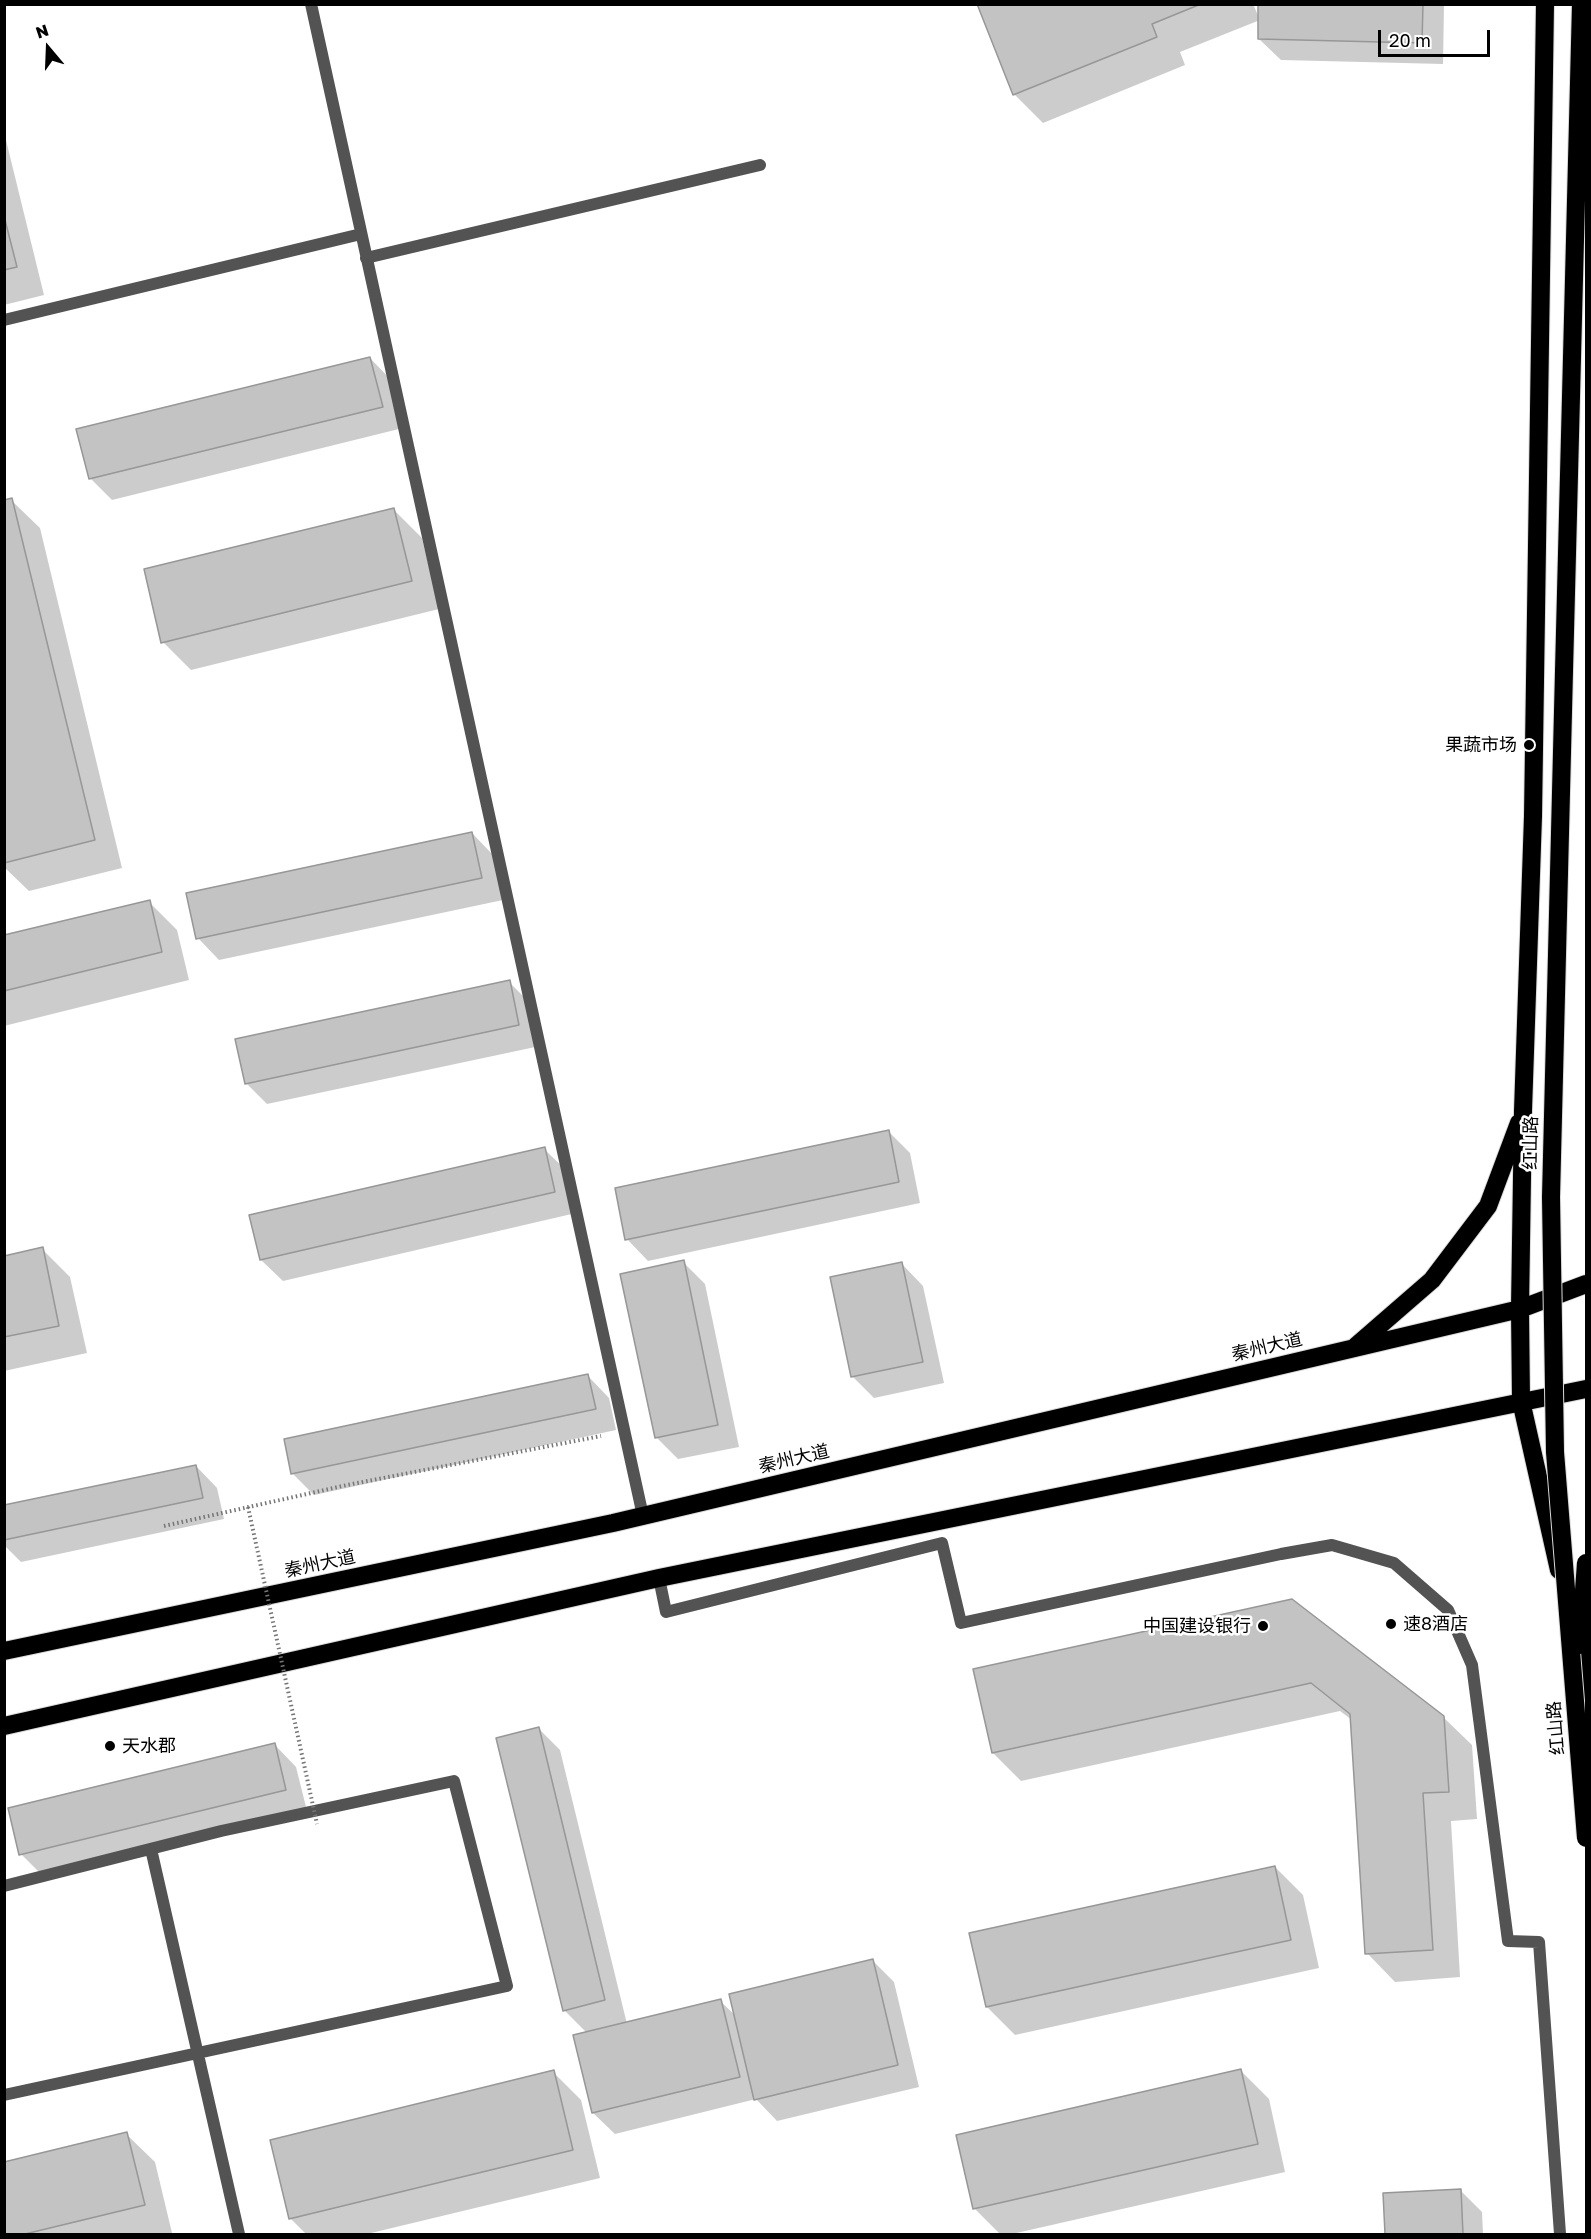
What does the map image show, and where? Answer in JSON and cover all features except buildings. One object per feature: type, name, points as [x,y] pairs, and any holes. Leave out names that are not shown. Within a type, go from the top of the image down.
[{"type":"highway","name":"红山路","points":[[1545,4],[1533,816],[1523,1111],[1521,1401],[1581,1701]]},
{"type":"highway","name":"红山路","points":[[1581,4],[1551,1197],[1555,1452],[1581,1701],[1587,1838]]},
{"type":"highway","points":[[1353,1349],[1432,1280],[1488,1206],[1523,1111]]},
{"type":"highway","name":"秦州大道","points":[[4,1652],[643,1516],[1520,1310],[1587,1284]]},
{"type":"highway","points":[[4,1726],[659,1578],[1587,1389]]},
{"type":"highway","points":[[1581,1701],[1587,1563]]},
{"type":"lane","points":[[311,4],[643,1516]]},
{"type":"lane","points":[[366,258],[760,165]]},
{"type":"lane","points":[[4,320],[361,234]]},
{"type":"lane","points":[[659,1578],[666,1612],[942,1544],[961,1623],[1332,1545],[1394,1563],[1448,1610],[1472,1665],[1508,1941],[1539,1942],[1560,2235]]},
{"type":"lane","points":[[4,1886],[221,1831],[454,1781],[507,1986],[4,2095]]},
{"type":"lane","points":[[151,1849],[239,2235]]},
{"type":"path","points":[[164,1526],[346,1485],[624,1431]]},
{"type":"path","points":[[248,1507],[317,1824]]},
{"type":"place","name":"果蔬市场","points":[[1529,745]]},
{"type":"place","name":"速8酒店","points":[[1391,1624]]},
{"type":"place","name":"中国建设银行","points":[[1263,1626]]},
{"type":"place","name":"天水郡","points":[[110,1746]]}]
